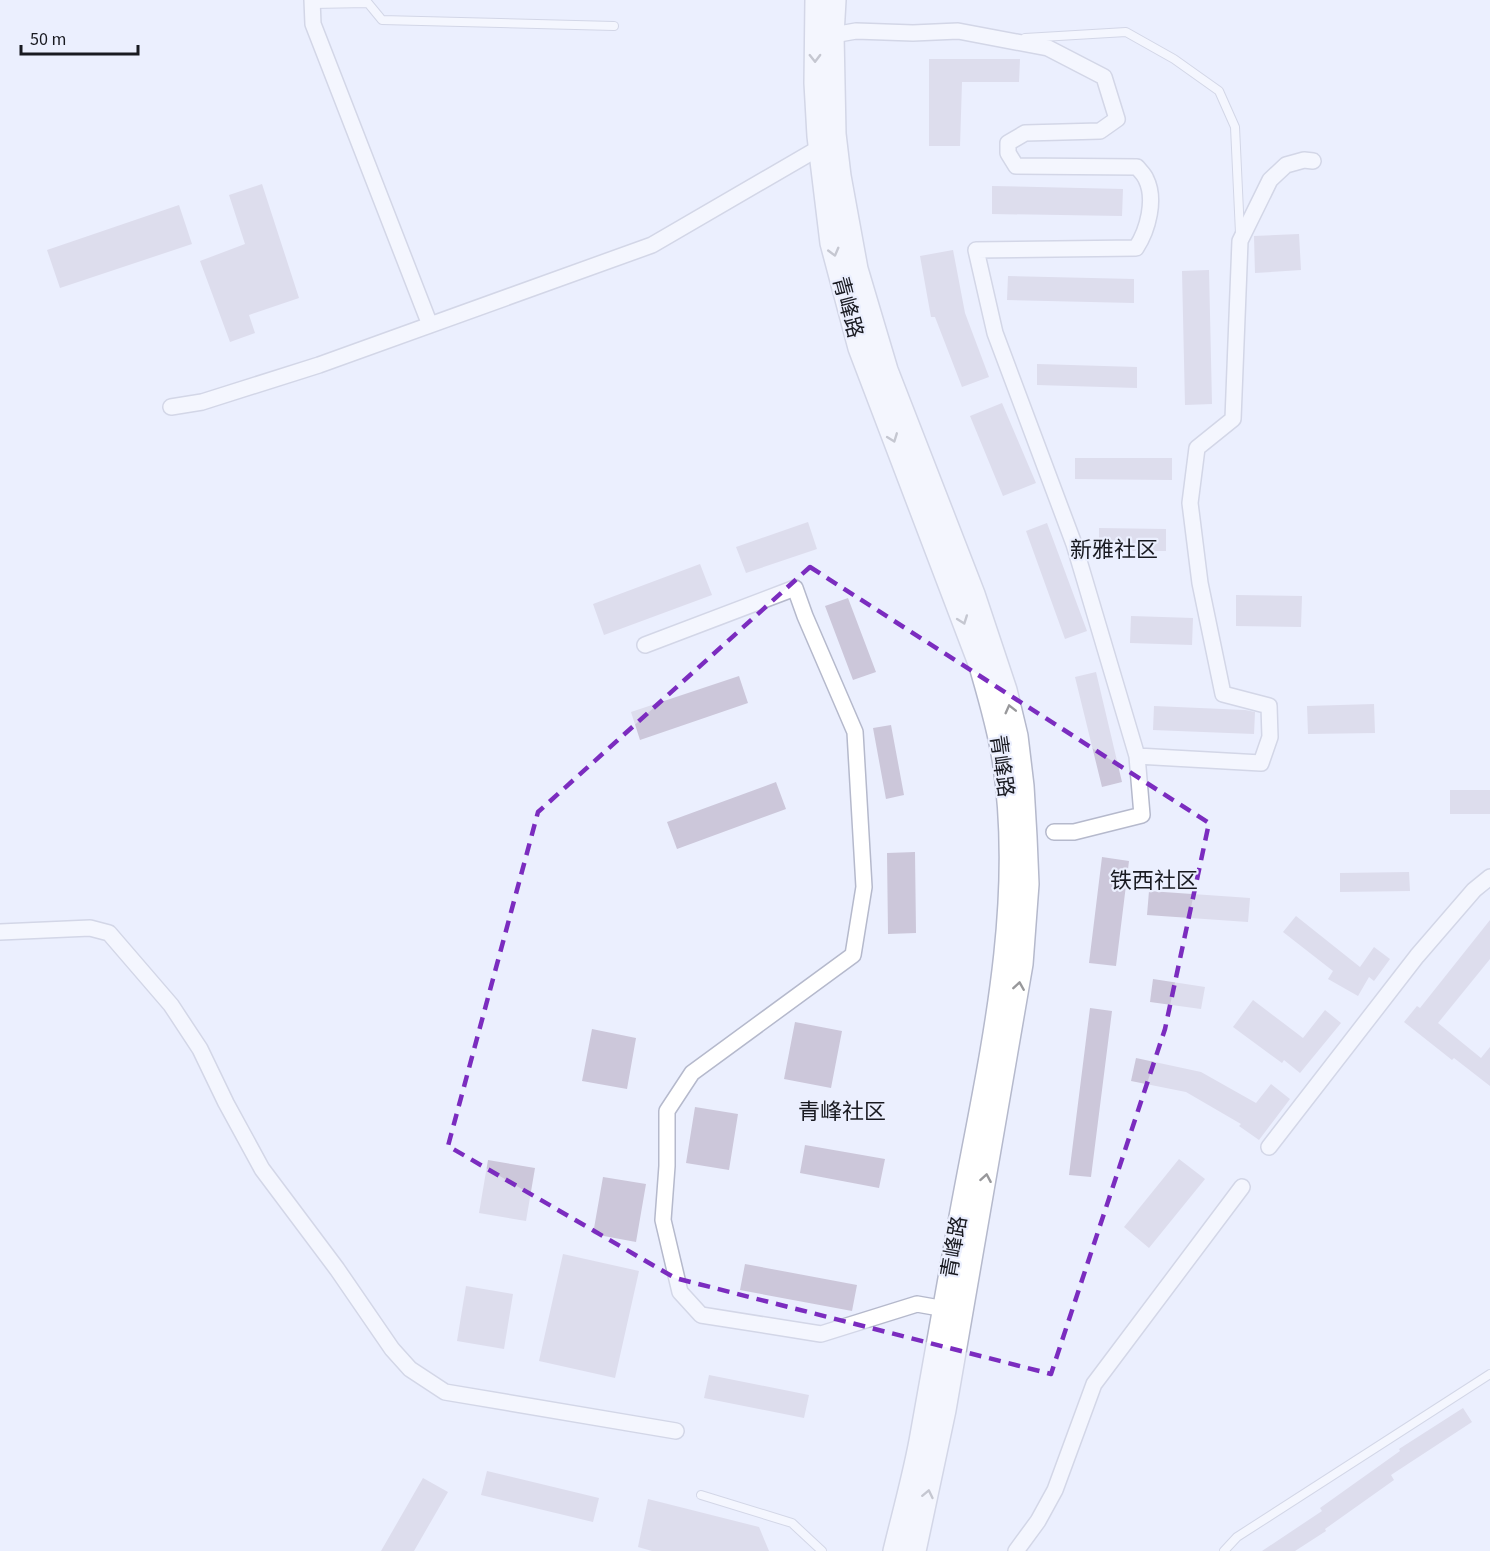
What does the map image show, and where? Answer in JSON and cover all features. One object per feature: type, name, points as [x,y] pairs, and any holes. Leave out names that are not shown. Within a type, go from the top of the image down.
[{"type":"main road","name":"青峰路","points":[[816,0],[815,83],[828,147]]},
{"type":"main road","name":"青峰路","points":[[835,0],[828,147],[831,243],[858,348],[981,666],[994,712],[1003,759],[1010,832],[1010,895],[1004,957],[952,1310],[945,1410],[915,1551]]},
{"type":"main road","name":"青峰路","points":[[894,1551],[952,1310]]},
{"type":"street","points":[[312,2],[314,24],[430,325]]},
{"type":"street","points":[[833,35],[856,31],[913,33],[958,31],[1048,48],[1104,77],[1117,119],[1100,131],[1025,133],[1008,143],[1008,153],[1016,166],[1137,167],[1147,180],[1151,203],[1143,237],[1136,248],[976,250],[995,333],[1074,544],[1137,756],[1142,815],[1074,832],[1054,832]]},
{"type":"street","points":[[171,408],[202,402],[298,372],[652,245],[828,147]]},
{"type":"street","points":[[1137,756],[1261,763],[1270,737],[1269,706],[1223,694],[1200,583],[1190,503],[1197,448],[1233,420],[1240,241],[1270,180],[1286,165],[1304,160],[1313,161]]},
{"type":"street","points":[[645,645],[795,588],[855,732],[864,887],[853,955],[692,1073],[667,1111],[668,1166],[663,1220],[680,1292],[701,1315],[821,1334],[917,1304],[952,1310]]},
{"type":"street","points":[[1269,1147],[1417,956],[1474,890],[1490,877]]},
{"type":"street","points":[[0,932],[90,928],[109,933],[171,1005],[200,1049],[226,1103],[262,1168],[337,1269],[392,1349],[410,1369],[445,1392],[676,1431]]},
{"type":"street","points":[[1016,1551],[1038,1521],[1055,1490],[1094,1384],[1242,1187]]},
{"type":"lane","points":[[312,2],[368,3],[381,20],[614,26]]},
{"type":"lane","points":[[1007,39],[1126,32],[1174,59],[1219,91],[1235,127],[1240,241]]},
{"type":"lane","points":[[1224,1551],[1237,1537],[1490,1374]]},
{"type":"lane","points":[[701,1495],[792,1523],[822,1551]]},
{"type":"highlighted area","points":[[810,567],[1209,823],[1165,1029],[1051,1374],[675,1278],[448,1146],[538,812]]},
{"type":"building","points":[[929,59],[1020,59],[1019,82],[962,82],[960,146],[929,146]]},
{"type":"building","points":[[262,184],[299,298],[249,315],[255,333],[230,342],[200,261],[245,244],[229,195]]},
{"type":"building","points":[[992,186],[1123,189],[1122,216],[992,214]]},
{"type":"building","points":[[179,205],[192,244],[60,288],[47,250]]},
{"type":"building","points":[[1299,234],[1301,270],[1255,273],[1254,236]]},
{"type":"building","points":[[953,250],[965,313],[989,377],[962,387],[935,317],[931,317],[920,256]]},
{"type":"building","points":[[1209,270],[1212,404],[1185,405],[1182,271]]},
{"type":"building","points":[[1008,276],[1134,279],[1134,303],[1007,300]]},
{"type":"building","points":[[1037,364],[1137,367],[1137,388],[1037,385]]},
{"type":"building","points":[[1002,403],[1036,483],[1003,496],[970,416]]},
{"type":"building","points":[[1075,458],[1172,458],[1172,480],[1075,479]]},
{"type":"building","points":[[808,522],[817,549],[746,573],[736,547]]},
{"type":"building","points":[[1047,523],[1087,631],[1065,639],[1026,531]]},
{"type":"building","points":[[1099,528],[1166,529],[1166,551],[1099,551]]},
{"type":"building","points":[[700,564],[712,595],[604,635],[593,604]]},
{"type":"building","points":[[1236,595],[1302,596],[1301,627],[1236,626]]},
{"type":"building","points":[[848,598],[876,672],[853,680],[825,606]]},
{"type":"building","points":[[1131,616],[1193,618],[1192,645],[1130,643]]},
{"type":"building","points":[[1096,672],[1122,782],[1102,787],[1075,677]]},
{"type":"building","points":[[739,676],[748,703],[640,740],[631,712]]},
{"type":"building","points":[[1374,704],[1375,733],[1308,734],[1307,706]]},
{"type":"building","points":[[1154,706],[1255,712],[1254,734],[1153,730]]},
{"type":"building","points":[[891,725],[904,795],[886,799],[873,728]]},
{"type":"building","points":[[776,782],[786,809],[677,849],[667,822]]},
{"type":"building","points":[[1450,790],[1490,790],[1490,814],[1450,814]]},
{"type":"building","points":[[915,852],[916,933],[888,934],[887,853]]},
{"type":"building","points":[[1102,857],[1129,861],[1116,966],[1089,963]]},
{"type":"building","points":[[1409,872],[1410,891],[1340,892],[1340,873]]},
{"type":"building","points":[[1149,891],[1250,898],[1248,922],[1147,915]]},
{"type":"building","points":[[1296,916],[1360,967],[1374,947],[1390,959],[1374,981],[1369,977],[1358,996],[1328,979],[1333,971],[1283,932]]},
{"type":"building","points":[[1490,920],[1490,959],[1438,1023],[1481,1058],[1490,1047],[1490,1086],[1454,1058],[1452,1060],[1404,1022],[1417,1006],[1420,1008]]},
{"type":"building","points":[[1153,979],[1205,987],[1201,1009],[1150,1002]]},
{"type":"building","points":[[1253,1000],[1303,1038],[1325,1010],[1341,1023],[1300,1073],[1284,1060],[1282,1063],[1233,1027]]},
{"type":"building","points":[[1090,1008],[1112,1011],[1091,1177],[1069,1175]]},
{"type":"building","points":[[795,1022],[842,1031],[831,1088],[784,1079]]},
{"type":"building","points":[[592,1029],[636,1038],[627,1089],[582,1081]]},
{"type":"building","points":[[1136,1058],[1201,1072],[1256,1103],[1271,1084],[1290,1099],[1259,1140],[1239,1126],[1241,1124],[1186,1092],[1131,1081]]},
{"type":"building","points":[[695,1107],[738,1114],[729,1170],[686,1163]]},
{"type":"building","points":[[805,1145],[885,1159],[879,1188],[800,1173]]},
{"type":"building","points":[[1179,1159],[1205,1179],[1149,1248],[1124,1227]]},
{"type":"building","points":[[488,1160],[535,1168],[526,1221],[479,1213]]},
{"type":"building","points":[[603,1177],[646,1184],[636,1242],[593,1234]]},
{"type":"building","points":[[563,1254],[639,1271],[615,1378],[539,1361]]},
{"type":"building","points":[[745,1264],[857,1285],[852,1311],[740,1290]]},
{"type":"building","points":[[466,1286],[513,1294],[504,1349],[457,1341]]},
{"type":"building","points":[[709,1375],[809,1395],[804,1418],[704,1398]]},
{"type":"building","points":[[1463,1408],[1472,1422],[1391,1475],[1394,1480],[1325,1529],[1326,1531],[1295,1551],[1262,1551],[1322,1511],[1320,1508],[1400,1451],[1399,1449]]},
{"type":"building","points":[[487,1471],[599,1498],[593,1522],[481,1495]]},
{"type":"building","points":[[423,1478],[448,1492],[414,1551],[381,1551]]},
{"type":"building","points":[[648,1499],[759,1527],[769,1551],[652,1551],[638,1547]]},
{"type":"district","name":"新雅社区","points":[[1114,549]]},
{"type":"district","name":"铁西社区","points":[[1154,880]]},
{"type":"district","name":"青峰社区","points":[[842,1111]]}]
